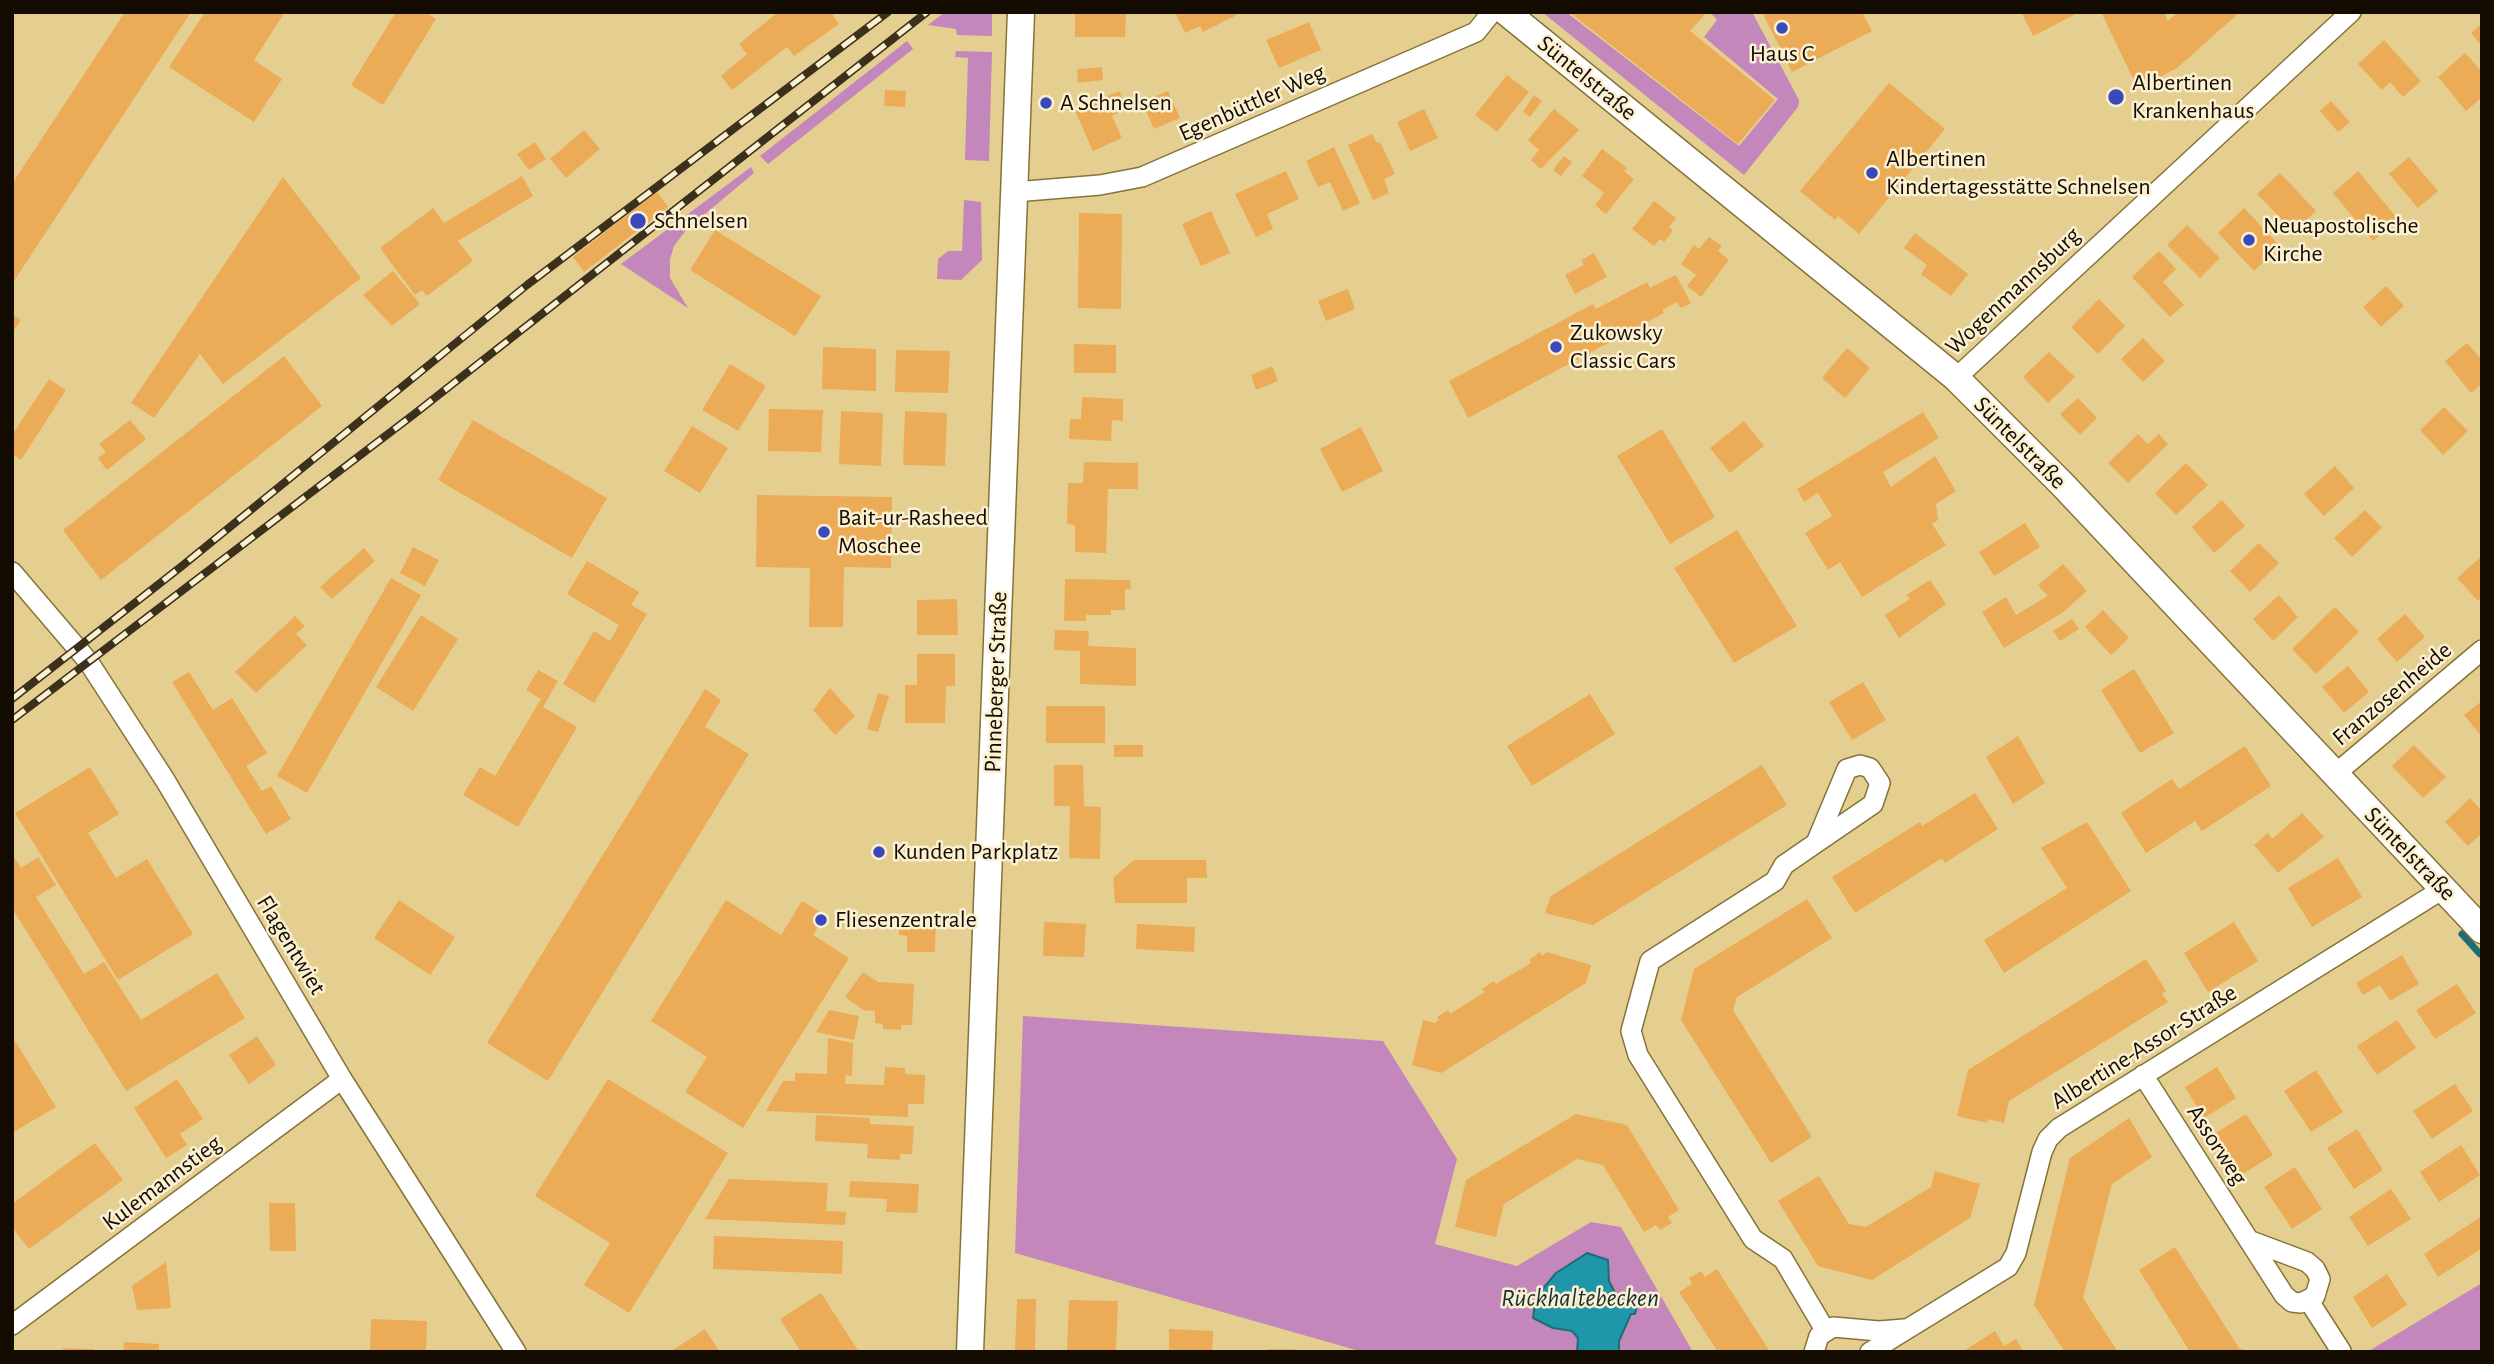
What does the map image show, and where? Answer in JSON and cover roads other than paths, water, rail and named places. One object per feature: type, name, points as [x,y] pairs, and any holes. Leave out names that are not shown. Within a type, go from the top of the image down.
[{"type":"street","name":"Pinneberger Straße","points":[[970,1352],[1021,12]]},
{"type":"street","name":"Egenbüttler Weg","points":[[1014,192],[1100,185],[1142,177],[1476,32],[1492,12]]},
{"type":"street","name":"Süntelstraße","points":[[1506,12],[1956,378],[2063,485],[2482,930]]},
{"type":"street","name":"Wogenmannsburg","points":[[1956,378],[2351,12]]},
{"type":"street","name":"Flagentwiet","points":[[12,572],[88,661],[166,780],[342,1079],[516,1352]]},
{"type":"street","name":"Franzosenheide","points":[[2334,775],[2482,650]]},
{"type":"street","points":[[1814,1352],[1815,1342],[1825,1330],[1783,1259],[1756,1243],[1747,1230],[1639,1055],[1632,1042],[1631,1031],[1650,961],[1760,892],[1775,881],[1784,865],[1816,843]]},
{"type":"street","name":"Albertine-Assor-Straße","points":[[1870,1352],[2008,1267],[2014,1257],[2048,1139],[2059,1128],[2443,889]]},
{"type":"street","name":"Assorweg","points":[[2143,1075],[2284,1295],[2292,1302],[2309,1301]]},
{"type":"street","name":"Kulemannstieg","points":[[12,1325],[342,1079]]},
{"type":"street","points":[[2251,1241],[2307,1262],[2315,1269],[2319,1288],[2309,1301],[2341,1351]]},
{"type":"street","name":"Albertine-Assor-Straße","points":[[1825,1330],[1842,1327],[1879,1331],[1912,1328]]},
{"type":"water","name":"Rückhaltebecken","points":[[1587,1253],[1608,1260],[1609,1281],[1618,1299],[1634,1295],[1637,1305],[1635,1314],[1631,1314],[1619,1341],[1619,1352],[1577,1352],[1578,1338],[1572,1331],[1553,1328],[1533,1318],[1536,1297],[1556,1273]]},
{"type":"waterway","points":[[2462,934],[2480,954]]},
{"type":"railway","points":[[12,699],[182,566],[527,285],[888,12]]},
{"type":"railway","points":[[12,720],[413,415],[927,12]]},
{"type":"place","name":"Haus C","points":[[1782,28]]},
{"type":"place","name":"Albertinen Krankenhaus","points":[[2116,97]]},
{"type":"place","name":"A Schnelsen","points":[[1046,103]]},
{"type":"place","name":"Albertinen Kindertagesstätte Schnelsen","points":[[1872,173]]},
{"type":"place","name":"Schnelsen","points":[[638,221]]},
{"type":"place","name":"Neuapostolische Kirche","points":[[2249,240]]},
{"type":"place","name":"Zukowsky Classic Cars","points":[[1556,347]]},
{"type":"place","name":"Bait-ur-Rasheed Moschee","points":[[824,532]]},
{"type":"place","name":"Kunden Parkplatz","points":[[879,852]]},
{"type":"place","name":"Fliesenzentrale","points":[[821,920]]}]
